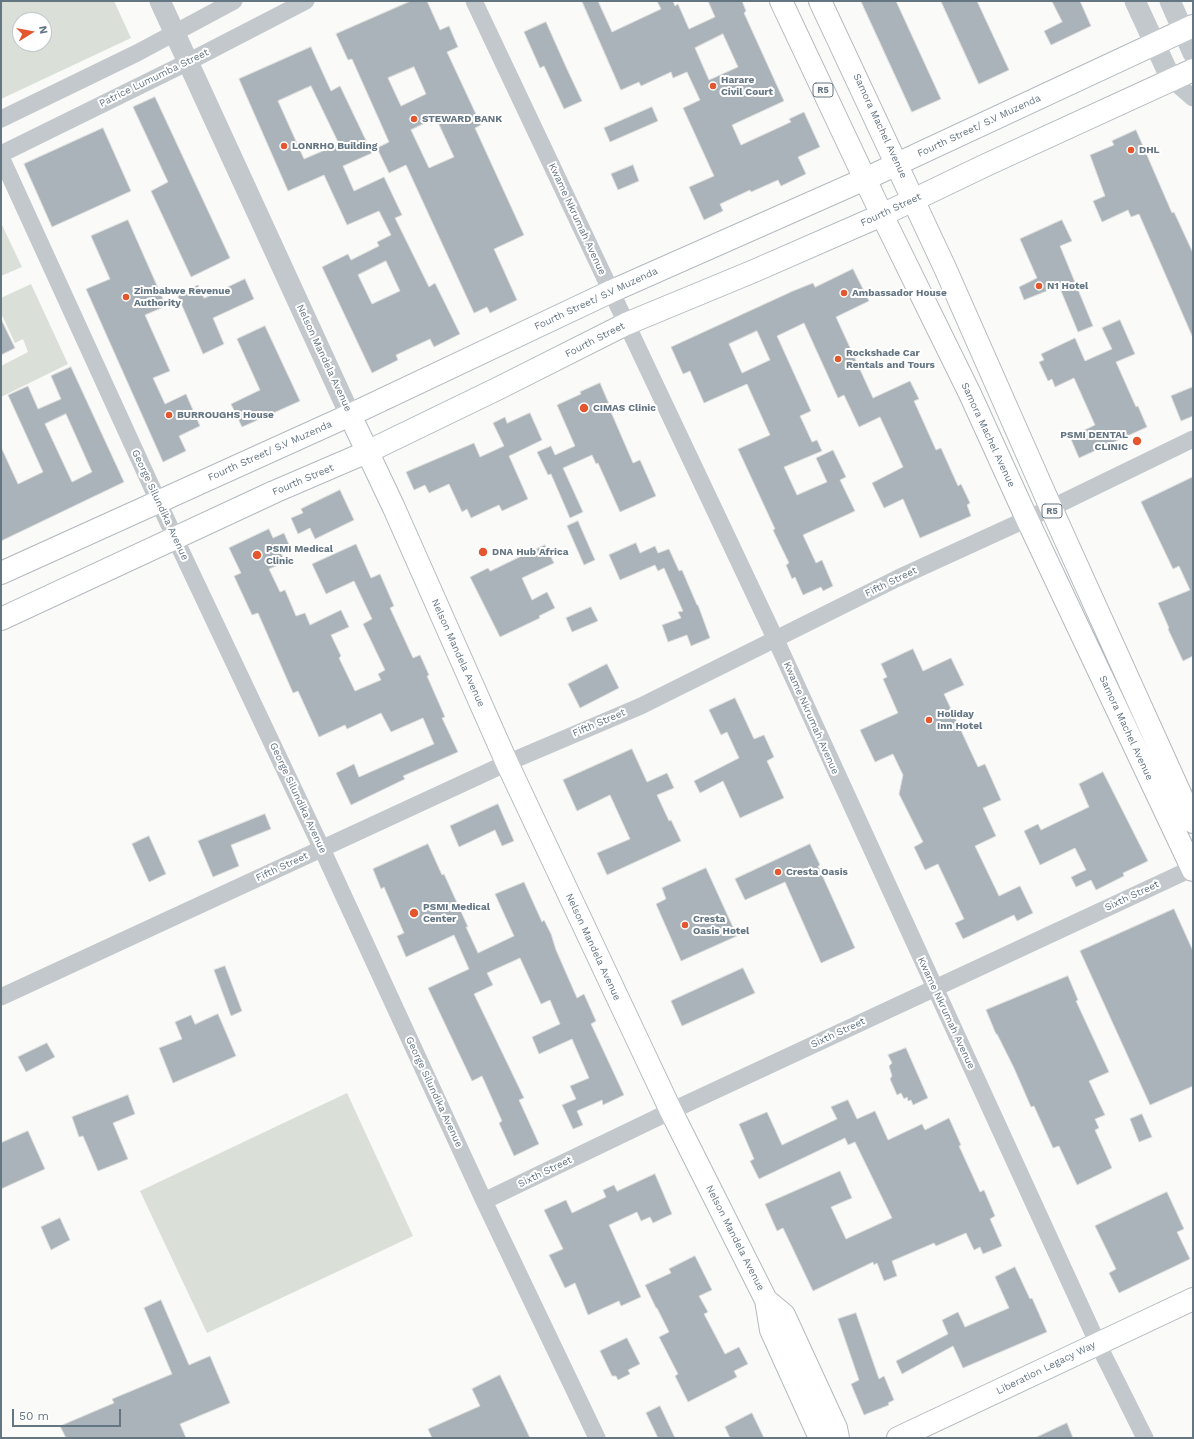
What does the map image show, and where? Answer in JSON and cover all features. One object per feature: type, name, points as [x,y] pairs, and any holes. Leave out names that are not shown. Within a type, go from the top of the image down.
[{"type":"main road","name":"Samora Machel Avenue","points":[[781,1],[882,215],[970,394],[1027,519],[1193,869]]},
{"type":"main road","name":"Samora Machel Avenue","points":[[820,1],[914,199],[1051,508],[1193,822]]},
{"type":"main road","name":"Fourth Street/ S.V Muzenda","points":[[1,574],[350,414],[612,291],[865,179],[1188,29]]},
{"type":"main road","name":"Fourth Street","points":[[1,619],[274,492],[367,452],[626,324],[882,215],[1193,70]]},
{"type":"main road","name":"Nelson Mandela Avenue","points":[[350,414],[394,508],[507,763],[671,1111],[766,1300],[771,1330],[820,1438]]},
{"type":"main road","name":"Liberation Legacy Way","points":[[898,1438],[1193,1299]]},
{"type":"main road","name":"Nelson Mandela Avenue","points":[[766,1300],[784,1315],[836,1428],[838,1438]]},
{"type":"street","name":"Nelson Mandela Avenue","points":[[160,1],[350,414]]},
{"type":"street","points":[[1,119],[175,34],[234,1]]},
{"type":"street","name":"Patrice Lumumba Street","points":[[1,154],[188,62],[306,1]]},
{"type":"street","name":"Kwame Nkrumah Avenue","points":[[474,1],[775,638],[1098,1344],[1145,1438]]},
{"type":"street","points":[[1134,1],[1171,79],[1193,98]]},
{"type":"street","points":[[1170,1],[1188,29],[1193,54]]},
{"type":"street","name":"George Silundika Avenue","points":[[1,157],[175,538],[322,848],[484,1201],[597,1438]]},
{"type":"street","name":"Fifth Street","points":[[1,997],[507,763],[641,706],[898,578],[1051,508],[1193,439]]},
{"type":"street","name":"Sixth Street","points":[[484,1201],[671,1111],[935,989],[1060,929],[1193,869]]},
{"type":"shaded area","points":[[1,1],[114,1],[131,38],[1,99]]},
{"type":"shaded area","points":[[1,223],[22,267],[1,276]]},
{"type":"shaded area","points":[[31,284],[68,364],[1,397],[1,366],[28,352],[23,339],[15,343],[1,313],[1,298]]},
{"type":"shaded area","points":[[347,1093],[413,1236],[207,1333],[140,1191]]},
{"type":"building","points":[[411,1],[427,1],[440,30],[449,26],[458,47],[447,52],[481,125],[475,128],[524,235],[494,249],[517,300],[490,313],[487,307],[474,313],[406,165],[389,173],[377,148],[389,142],[352,59],[348,60],[336,34]],"holes":[[[414,67],[426,94],[401,106],[388,78]],[[436,118],[454,157],[429,168],[411,130]]]},
{"type":"building","points":[[582,1],[598,1],[612,32],[661,9],[657,1],[673,1],[675,6],[678,4],[689,29],[715,17],[708,1],[742,1],[746,11],[744,13],[784,101],[732,125],[741,145],[791,122],[789,119],[804,112],[820,147],[798,157],[806,174],[781,186],[778,180],[751,192],[750,190],[720,204],[723,211],[704,220],[689,187],[714,176],[683,108],[700,100],[687,72],[673,78],[671,72],[641,86],[639,82],[621,90]],"holes":[[[723,34],[738,67],[709,80],[695,48]]]},
{"type":"building","points":[[861,1],[896,1],[941,99],[912,112]]},
{"type":"building","points":[[941,1],[977,1],[1009,70],[979,84]]},
{"type":"building","points":[[1052,1],[1080,1],[1091,26],[1051,45],[1044,31],[1062,22]]},
{"type":"building","points":[[546,22],[582,101],[564,109],[544,66],[540,68],[524,32]]},
{"type":"building","points":[[311,47],[331,91],[340,86],[372,153],[343,166],[354,191],[384,177],[402,215],[395,218],[429,287],[435,283],[460,334],[434,347],[430,339],[396,355],[398,360],[372,373],[322,267],[348,254],[351,260],[379,246],[377,242],[391,235],[379,211],[347,225],[324,175],[288,191],[239,79]],"holes":[[[311,86],[339,144],[304,159],[278,101]],[[386,261],[400,291],[372,304],[358,275]]]},
{"type":"building","name":"Zimbabwe Revenue Authority","points":[[155,97],[230,258],[191,277],[151,191],[168,182],[133,107]]},
{"type":"building","points":[[652,107],[658,121],[610,142],[604,128]]},
{"type":"building","points":[[103,128],[131,191],[52,227],[24,164]]},
{"type":"building","points":[[1136,130],[1172,213],[1174,212],[1193,253],[1193,338],[1139,214],[1131,217],[1128,210],[1102,222],[1093,201],[1105,196],[1090,155],[1114,145],[1112,141]]},
{"type":"building","points":[[633,165],[639,181],[618,190],[611,174]]},
{"type":"building","name":"Zimbabwe Revenue Authority","points":[[128,220],[166,306],[145,315],[170,371],[153,378],[165,404],[186,394],[200,426],[179,436],[186,451],[163,462],[86,289],[110,279],[91,236]]},
{"type":"building","points":[[1062,220],[1072,241],[1060,246],[1093,326],[1078,332],[1059,286],[1024,300],[1019,287],[1037,278],[1020,239]]},
{"type":"building","points":[[853,269],[869,301],[836,317],[873,398],[910,381],[919,399],[914,401],[936,450],[941,448],[958,486],[961,484],[970,503],[967,505],[971,516],[920,538],[903,499],[884,508],[872,483],[903,467],[880,417],[859,427],[844,395],[838,398],[804,323],[777,336],[811,411],[800,416],[812,442],[817,440],[822,451],[784,467],[797,495],[827,482],[816,458],[833,450],[846,477],[840,480],[855,511],[803,535],[816,563],[822,560],[833,586],[823,591],[821,587],[803,595],[795,577],[792,579],[786,565],[789,563],[773,530],[775,529],[738,449],[770,435],[747,384],[704,403],[690,371],[683,374],[671,347],[793,291],[813,283],[815,287]],"holes":[[[757,331],[770,360],[742,373],[729,344]]]},
{"type":"building","points":[[245,279],[254,299],[213,318],[224,344],[203,354],[177,294],[198,285],[204,298]]},
{"type":"building","points":[[1,319],[15,348],[1,355]]},
{"type":"building","points":[[1120,320],[1135,354],[1116,362],[1136,407],[1138,406],[1147,427],[1079,458],[1070,437],[1095,425],[1074,378],[1055,387],[1052,379],[1048,381],[1039,362],[1044,360],[1041,354],[1075,338],[1085,361],[1112,349],[1102,328]]},
{"type":"building","points":[[265,326],[300,401],[242,427],[231,404],[260,390],[237,339]]},
{"type":"building","points":[[71,367],[124,482],[1,541],[1,447],[18,484],[43,472],[8,395],[28,386],[38,409],[61,399],[51,376]],"holes":[[[66,414],[92,472],[72,482],[45,424]]]},
{"type":"building","points":[[600,383],[633,463],[640,460],[656,496],[620,512],[598,463],[596,464],[592,455],[563,468],[583,512],[570,518],[551,474],[548,475],[537,452],[551,446],[555,455],[575,446],[557,405]]},
{"type":"building","points":[[1193,387],[1193,416],[1181,421],[1171,396]]},
{"type":"building","points":[[530,413],[542,440],[509,456],[528,499],[502,511],[499,505],[471,518],[467,509],[462,512],[449,484],[429,493],[425,485],[414,490],[406,472],[474,443],[480,457],[504,446],[493,423],[505,417],[507,423]]},
{"type":"building","points":[[1193,477],[1193,656],[1183,661],[1158,603],[1190,590],[1179,566],[1173,569],[1141,502]]},
{"type":"building","points":[[340,490],[354,520],[315,539],[310,528],[298,534],[291,518],[303,513],[301,509]]},
{"type":"building","points":[[578,521],[595,560],[584,565],[567,526]]},
{"type":"building","points":[[269,529],[273,538],[284,533],[290,547],[280,551],[285,562],[269,569],[280,592],[285,590],[296,616],[305,613],[310,625],[341,610],[349,627],[331,635],[341,656],[339,658],[355,691],[381,680],[378,674],[385,670],[363,624],[372,619],[354,581],[326,594],[312,564],[356,544],[371,578],[380,574],[394,606],[390,608],[413,658],[420,655],[429,675],[427,676],[445,717],[442,718],[458,752],[403,776],[405,779],[351,805],[336,773],[354,764],[359,777],[434,744],[423,718],[391,732],[381,713],[347,729],[345,725],[319,737],[298,691],[293,693],[258,613],[252,615],[234,576],[241,573],[229,548]]},
{"type":"building","points":[[636,543],[640,553],[655,546],[658,553],[669,549],[679,571],[682,570],[698,605],[710,638],[691,646],[687,635],[668,642],[662,625],[681,618],[678,612],[683,611],[664,568],[658,571],[655,565],[620,580],[609,555]]},
{"type":"building","points":[[545,545],[554,563],[522,578],[532,600],[547,592],[555,608],[539,616],[540,618],[500,637],[470,577],[488,568],[490,571]]},
{"type":"building","points":[[591,607],[598,621],[572,632],[566,618]]},
{"type":"building","points":[[913,649],[923,671],[951,658],[964,685],[944,694],[978,767],[985,764],[1001,800],[983,808],[996,836],[975,846],[999,896],[1020,886],[1033,913],[1017,921],[1014,915],[963,939],[955,923],[964,919],[938,864],[925,870],[914,847],[923,842],[899,794],[903,775],[893,754],[875,762],[860,730],[898,713],[883,679],[887,677],[881,664]]},
{"type":"building","points":[[607,664],[619,688],[580,708],[568,684]]},
{"type":"building","points":[[735,698],[754,739],[764,735],[774,757],[767,761],[784,798],[740,818],[723,781],[700,793],[694,781],[739,758],[727,732],[721,735],[709,710]]},
{"type":"building","points":[[632,749],[647,782],[667,773],[674,788],[657,795],[669,821],[671,820],[681,841],[607,875],[597,853],[630,839],[610,795],[577,811],[563,780]]},
{"type":"building","points":[[1103,772],[1148,861],[1123,873],[1124,876],[1096,890],[1091,880],[1076,887],[1071,877],[1086,870],[1075,848],[1040,865],[1024,831],[1038,824],[1041,830],[1089,807],[1079,784]]},
{"type":"building","points":[[498,804],[514,841],[502,846],[495,830],[459,847],[450,826]]},
{"type":"building","points":[[265,814],[271,829],[231,845],[239,866],[213,877],[198,841]]},
{"type":"building","points":[[149,836],[166,874],[149,882],[132,844]]},
{"type":"building","points":[[428,844],[442,875],[444,874],[478,953],[514,936],[495,894],[524,882],[542,922],[544,920],[551,934],[556,950],[577,998],[584,994],[596,1021],[591,1024],[624,1095],[603,1105],[602,1100],[577,1111],[583,1125],[573,1129],[562,1105],[576,1099],[570,1086],[589,1078],[572,1039],[539,1054],[532,1037],[560,1024],[550,1000],[541,1004],[520,958],[487,973],[493,985],[474,994],[524,1098],[519,1100],[539,1144],[514,1156],[499,1123],[502,1121],[482,1076],[472,1081],[428,988],[469,969],[454,935],[406,957],[397,936],[404,933],[384,887],[381,889],[373,869]]},
{"type":"building","points":[[810,844],[820,865],[818,866],[855,948],[821,963],[785,882],[745,900],[735,879]]},
{"type":"building","name":"Cresta Oasis Hotel","points":[[706,868],[737,936],[681,961],[656,904],[666,899],[662,888]]},
{"type":"building","points":[[1174,909],[1193,951],[1193,1086],[1150,1105],[1080,951]]},
{"type":"building","points":[[225,966],[242,1011],[231,1016],[214,970]]},
{"type":"building","points":[[743,968],[755,993],[682,1026],[671,1001]]},
{"type":"building","points":[[1068,976],[1078,1000],[1076,1001],[1109,1072],[1089,1081],[1105,1115],[1095,1119],[1099,1128],[1095,1130],[1112,1168],[1077,1185],[1059,1146],[1053,1148],[1034,1106],[1031,1107],[986,1010]]},
{"type":"building","points":[[218,1014],[236,1056],[173,1083],[159,1048],[182,1039],[175,1022],[191,1015],[195,1024]]},
{"type":"building","points":[[47,1043],[55,1057],[26,1072],[18,1057]]},
{"type":"building","points":[[906,1048],[928,1098],[913,1105],[911,1100],[908,1101],[907,1097],[904,1099],[901,1093],[897,1095],[890,1079],[892,1076],[889,1066],[892,1063],[888,1055]]},
{"type":"building","points":[[128,1095],[135,1114],[113,1123],[128,1159],[98,1171],[83,1136],[79,1137],[72,1117]]},
{"type":"building","points":[[848,1100],[857,1119],[875,1111],[888,1140],[922,1124],[925,1130],[949,1118],[961,1145],[959,1146],[980,1192],[984,1190],[995,1216],[990,1219],[1002,1246],[983,1254],[980,1247],[974,1250],[966,1233],[936,1246],[934,1243],[892,1261],[897,1276],[884,1281],[877,1263],[874,1265],[873,1262],[813,1291],[783,1228],[777,1231],[765,1204],[840,1171],[852,1198],[831,1207],[846,1239],[892,1218],[855,1142],[848,1145],[845,1138],[759,1179],[750,1161],[754,1159],[739,1124],[767,1112],[782,1145],[837,1119],[831,1107]]},
{"type":"building","points":[[1142,1114],[1152,1137],[1139,1142],[1130,1119]]},
{"type":"building","points":[[28,1131],[45,1169],[1,1189],[1,1143]]},
{"type":"building","points":[[655,1174],[672,1214],[653,1223],[650,1217],[641,1221],[637,1212],[609,1225],[641,1297],[621,1306],[619,1301],[588,1315],[575,1283],[565,1288],[549,1255],[563,1249],[544,1210],[566,1200],[572,1213],[606,1197],[603,1190],[614,1185],[617,1191]]},
{"type":"building","points":[[1167,1192],[1184,1229],[1177,1232],[1190,1259],[1119,1293],[1109,1273],[1116,1269],[1095,1226]]},
{"type":"building","points":[[60,1218],[70,1240],[51,1250],[41,1227]]},
{"type":"building","points":[[695,1256],[712,1290],[699,1296],[708,1312],[704,1314],[725,1354],[739,1347],[748,1364],[734,1371],[737,1377],[688,1402],[675,1376],[678,1374],[659,1337],[669,1332],[645,1285],[671,1273],[669,1269]]},
{"type":"building","points":[[1015,1267],[1030,1299],[1032,1298],[1047,1332],[963,1368],[953,1346],[902,1374],[896,1361],[948,1334],[942,1320],[958,1312],[965,1327],[1009,1308],[995,1277]]},
{"type":"building","points":[[161,1300],[189,1365],[210,1356],[230,1403],[180,1424],[186,1438],[66,1438],[60,1426],[114,1403],[112,1399],[172,1374],[144,1308]]},
{"type":"building","points":[[856,1313],[879,1379],[884,1376],[894,1400],[888,1403],[889,1405],[864,1415],[851,1384],[859,1380],[838,1319]]},
{"type":"building","points":[[627,1338],[640,1364],[628,1370],[630,1374],[618,1380],[616,1376],[612,1376],[600,1351]]},
{"type":"building","points":[[500,1375],[530,1438],[432,1438],[428,1429],[480,1406],[472,1389]]},
{"type":"building","points":[[660,1406],[675,1438],[658,1438],[646,1413]]},
{"type":"building","points":[[752,1413],[764,1438],[730,1438],[725,1427]]},
{"type":"building","points":[[1067,1423],[1073,1438],[1035,1438]]},
{"type":"place","name":"Harare Civil Court","points":[[713,86]]},
{"type":"place","name":"STEWARD BANK","points":[[414,119]]},
{"type":"place","name":"LONRHO Building","points":[[284,146]]},
{"type":"place","name":"DHL","points":[[1131,150]]},
{"type":"place","name":"N1 Hotel","points":[[1039,286]]},
{"type":"place","name":"Ambassador House","points":[[844,293]]},
{"type":"place","name":"Zimbabwe Revenue Authority","points":[[126,297]]},
{"type":"place","name":"Rockshade Car Rentals and Tours","points":[[838,359]]},
{"type":"place","name":"CIMAS Clinic","points":[[584,408]]},
{"type":"place","name":"BURROUGHS House","points":[[169,415]]},
{"type":"place","name":"PSMI DENTAL CLINIC","points":[[1137,441]]},
{"type":"place","name":"DNA Hub Africa","points":[[483,552]]},
{"type":"place","name":"PSMI Medical Clinic","points":[[257,555]]},
{"type":"place","name":"Holiday Inn Hotel","points":[[929,720]]},
{"type":"place","name":"Cresta Oasis","points":[[778,872]]},
{"type":"place","name":"PSMI Medical Center","points":[[414,913]]},
{"type":"place","name":"Cresta Oasis Hotel","points":[[685,925]]}]
